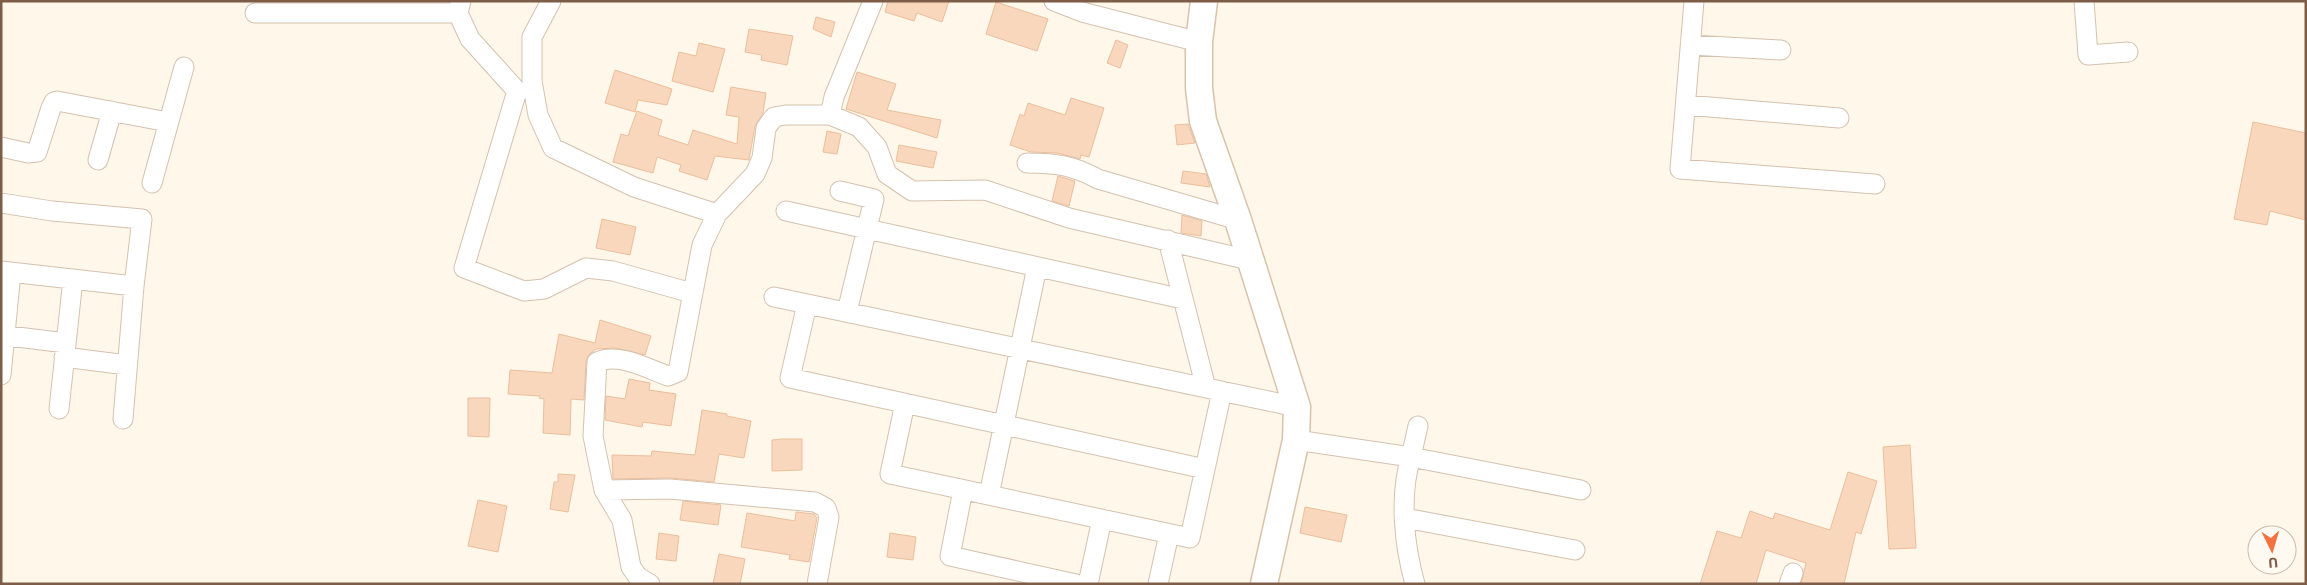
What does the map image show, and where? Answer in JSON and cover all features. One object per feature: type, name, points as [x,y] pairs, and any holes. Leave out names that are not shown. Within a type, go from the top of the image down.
[{"type":"street","points":[[551,1],[532,37],[532,81],[538,115],[553,148],[634,188],[717,214]]},
{"type":"street","points":[[830,115],[834,97],[873,1]]},
{"type":"street","points":[[1054,1],[1082,12],[1199,42]]},
{"type":"street","points":[[1204,1],[1199,42],[1199,88],[1203,121],[1238,220],[1249,260],[1297,407],[1296,440],[1264,584]]},
{"type":"street","points":[[1694,1],[1680,169],[1875,184]]},
{"type":"street","points":[[2084,1],[2088,55],[2128,52]]},
{"type":"street","points":[[254,13],[459,7],[470,39],[517,91],[464,268],[524,291],[544,289],[586,268],[613,271],[692,293]]},
{"type":"street","points":[[1691,45],[1781,50]]},
{"type":"street","points":[[152,184],[184,67]]},
{"type":"street","points":[[1,148],[28,153],[37,152],[51,108],[54,102],[57,101],[168,122]]},
{"type":"street","points":[[1686,105],[1838,118]]},
{"type":"street","points":[[98,160],[112,111]]},
{"type":"street","points":[[650,584],[638,577],[631,566],[622,520],[604,490],[592,436],[597,362],[604,358],[619,360],[668,376],[674,375],[680,367],[702,245],[717,214],[755,174],[762,158],[766,128],[774,117],[786,115],[830,115],[859,127],[877,147],[886,174],[912,191],[985,190],[1069,218],[1249,260]]},
{"type":"street","points":[[1027,163],[1052,163],[1078,168],[1098,179],[1238,220]]},
{"type":"street","points":[[840,191],[874,198],[847,312]]},
{"type":"street","points":[[1,203],[52,211],[142,218],[134,286],[123,419]]},
{"type":"street","points":[[786,211],[1183,299]]},
{"type":"street","points":[[905,403],[890,474],[1190,538],[1205,469],[1214,390],[1183,299],[1168,240]]},
{"type":"street","points":[[989,495],[1037,267]]},
{"type":"street","points":[[1,375],[6,272],[134,286]]},
{"type":"street","points":[[59,409],[73,279]]},
{"type":"street","points":[[774,296],[1297,407]]},
{"type":"street","points":[[807,304],[790,378],[1205,469]]},
{"type":"street","points":[[3,335],[128,365]]},
{"type":"street","points":[[1415,584],[1405,518],[1405,485],[1418,426]]},
{"type":"street","points":[[1296,440],[1410,457],[1581,490]]},
{"type":"street","points":[[604,490],[670,489],[815,502],[826,508],[829,517],[817,584]]},
{"type":"street","points":[[963,490],[950,556],[1076,584]]},
{"type":"street","points":[[1405,518],[1574,550]]},
{"type":"street","points":[[1088,584],[1102,519]]},
{"type":"street","points":[[1158,584],[1169,534]]},
{"type":"building","points":[[888,1],[949,1],[942,22],[917,13],[914,21],[885,12]]},
{"type":"building","points":[[996,2],[1048,19],[1037,51],[986,34]]},
{"type":"building","points":[[816,17],[835,22],[831,37],[813,29]]},
{"type":"building","points":[[749,29],[793,36],[787,65],[761,60],[762,55],[745,52]]},
{"type":"building","points":[[1116,40],[1128,45],[1120,68],[1107,63]]},
{"type":"building","points":[[699,43],[725,49],[713,92],[672,81],[679,52],[696,56]]},
{"type":"building","points":[[615,70],[672,89],[667,105],[638,100],[635,112],[605,103]]},
{"type":"building","points":[[857,72],[896,84],[887,110],[941,120],[937,138],[846,109]]},
{"type":"building","points":[[731,87],[766,93],[763,113],[755,126],[749,160],[715,156],[707,180],[679,171],[681,165],[657,157],[653,173],[613,162],[621,134],[628,136],[637,111],[662,120],[658,135],[688,145],[693,130],[737,144],[739,117],[726,115]]},
{"type":"building","points":[[1071,98],[1104,108],[1089,157],[1081,155],[1080,159],[1057,153],[1031,152],[1010,145],[1020,114],[1024,116],[1028,103],[1065,115]]},
{"type":"building","points":[[2253,122],[2306,133],[2306,220],[2270,211],[2267,225],[2234,219]]},
{"type":"building","points":[[1188,124],[1195,143],[1177,145],[1175,125]]},
{"type":"building","points":[[827,131],[841,134],[837,154],[823,152]]},
{"type":"building","points":[[899,145],[937,152],[933,168],[896,161]]},
{"type":"building","points":[[1183,171],[1206,174],[1210,187],[1181,183]]},
{"type":"building","points":[[1058,176],[1075,181],[1069,206],[1052,201]]},
{"type":"building","points":[[1182,215],[1202,221],[1201,236],[1181,233]]},
{"type":"building","points":[[602,219],[636,227],[630,255],[596,248]]},
{"type":"building","points":[[600,320],[651,336],[645,355],[616,348],[596,349],[589,355],[586,361],[584,400],[571,399],[570,435],[543,433],[544,399],[539,398],[540,396],[508,394],[510,370],[552,373],[559,334],[595,343]]},
{"type":"building","points":[[629,379],[650,383],[649,390],[676,394],[671,426],[643,422],[642,427],[605,420],[606,396],[625,399]]},
{"type":"building","points":[[468,398],[490,398],[489,437],[468,436]]},
{"type":"building","points":[[702,410],[727,414],[727,416],[751,421],[744,458],[719,454],[714,482],[670,478],[613,479],[612,455],[651,456],[652,451],[695,455]]},
{"type":"building","points":[[802,439],[802,470],[772,471],[772,440]]},
{"type":"building","points":[[1910,445],[1916,548],[1889,549],[1883,447]]},
{"type":"building","points":[[1848,472],[1877,481],[1861,534],[1856,532],[1844,584],[1801,584],[1806,563],[1766,550],[1756,584],[1700,584],[1717,531],[1741,538],[1750,511],[1773,519],[1775,513],[1830,530]]},
{"type":"building","points":[[558,474],[575,475],[568,512],[550,509],[554,482],[558,482]]},
{"type":"building","points":[[478,500],[507,506],[498,552],[468,546]]},
{"type":"building","points":[[683,501],[721,505],[718,525],[680,520]]},
{"type":"building","points":[[1305,507],[1347,515],[1341,542],[1300,533]]},
{"type":"building","points":[[796,512],[814,514],[817,518],[809,562],[789,559],[790,555],[741,547],[747,513],[795,521]]},
{"type":"building","points":[[659,533],[679,536],[676,561],[656,559]]},
{"type":"building","points":[[890,533],[916,537],[913,560],[887,557]]},
{"type":"building","points":[[719,554],[745,559],[740,584],[713,584]]}]
